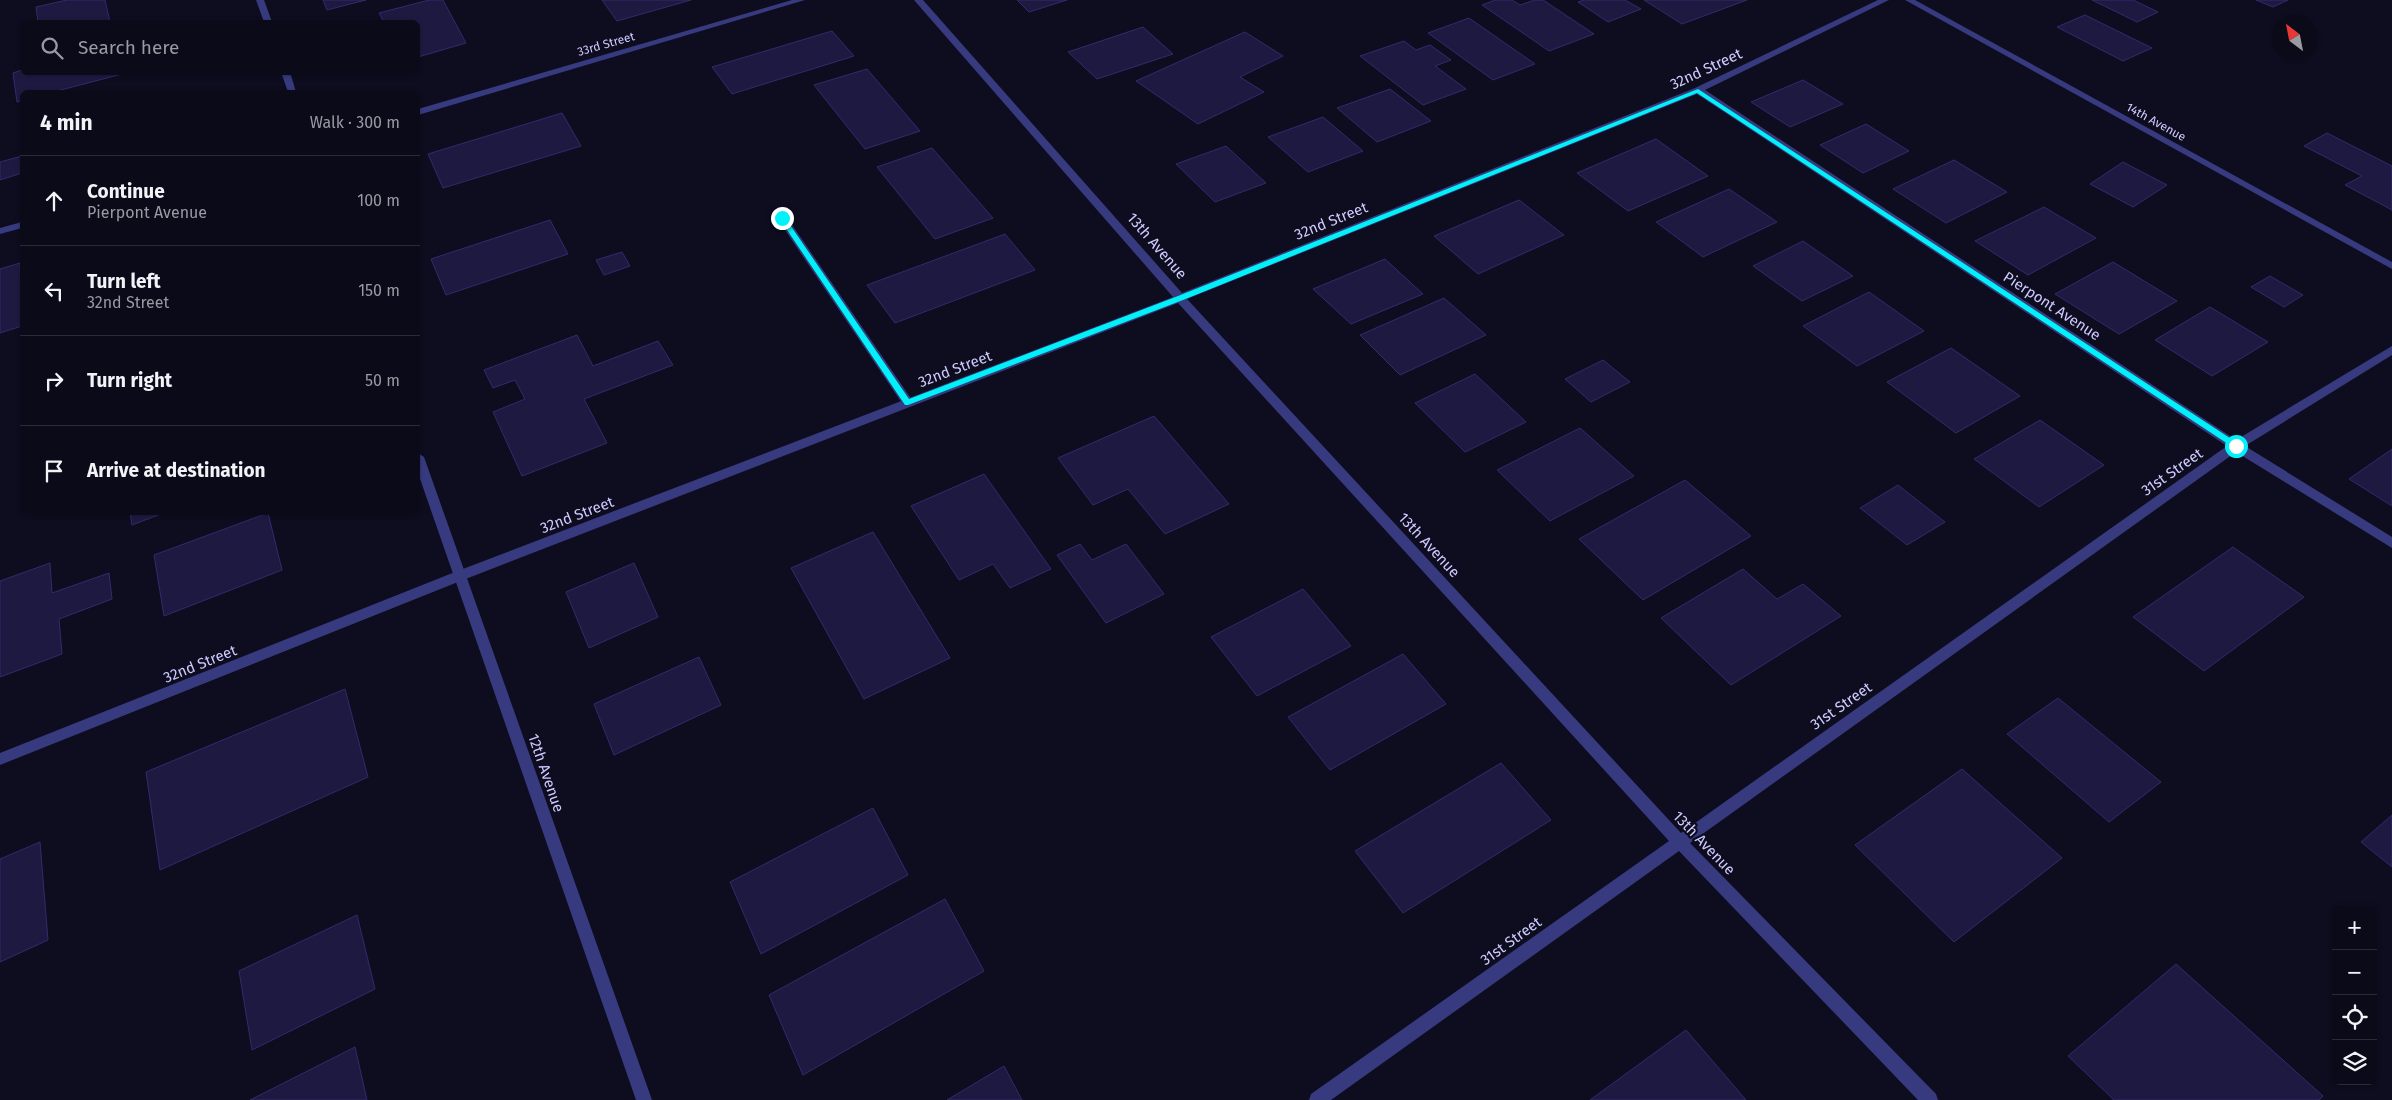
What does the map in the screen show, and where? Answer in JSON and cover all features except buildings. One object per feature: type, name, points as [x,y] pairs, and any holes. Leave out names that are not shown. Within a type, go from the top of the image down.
[{"type":"street","points":[[260,0],[267,20]]},
{"type":"street","name":"33rd Street","points":[[420,111],[801,0]]},
{"type":"street","name":"13th Avenue","points":[[918,0],[1180,298],[1679,841],[1930,1100]]},
{"type":"street","name":"32nd Street","points":[[0,759],[459,576],[1180,298],[1698,90],[1884,0]]},
{"type":"street","name":"14th Avenue","points":[[1908,0],[2392,266]]},
{"type":"street","points":[[286,75],[291,90]]},
{"type":"street","name":"Pierpont Avenue","points":[[1698,90],[2236,446],[2392,542]]},
{"type":"street","points":[[782,218],[908,403]]},
{"type":"street","points":[[0,232],[20,226]]},
{"type":"street","name":"31st Street","points":[[1316,1100],[2236,446],[2392,350]]},
{"type":"street","name":"12th Avenue","points":[[420,463],[644,1100]]},
{"type":"route","points":[[782,218],[908,403],[1180,298],[1698,90],[2236,446]]}]
